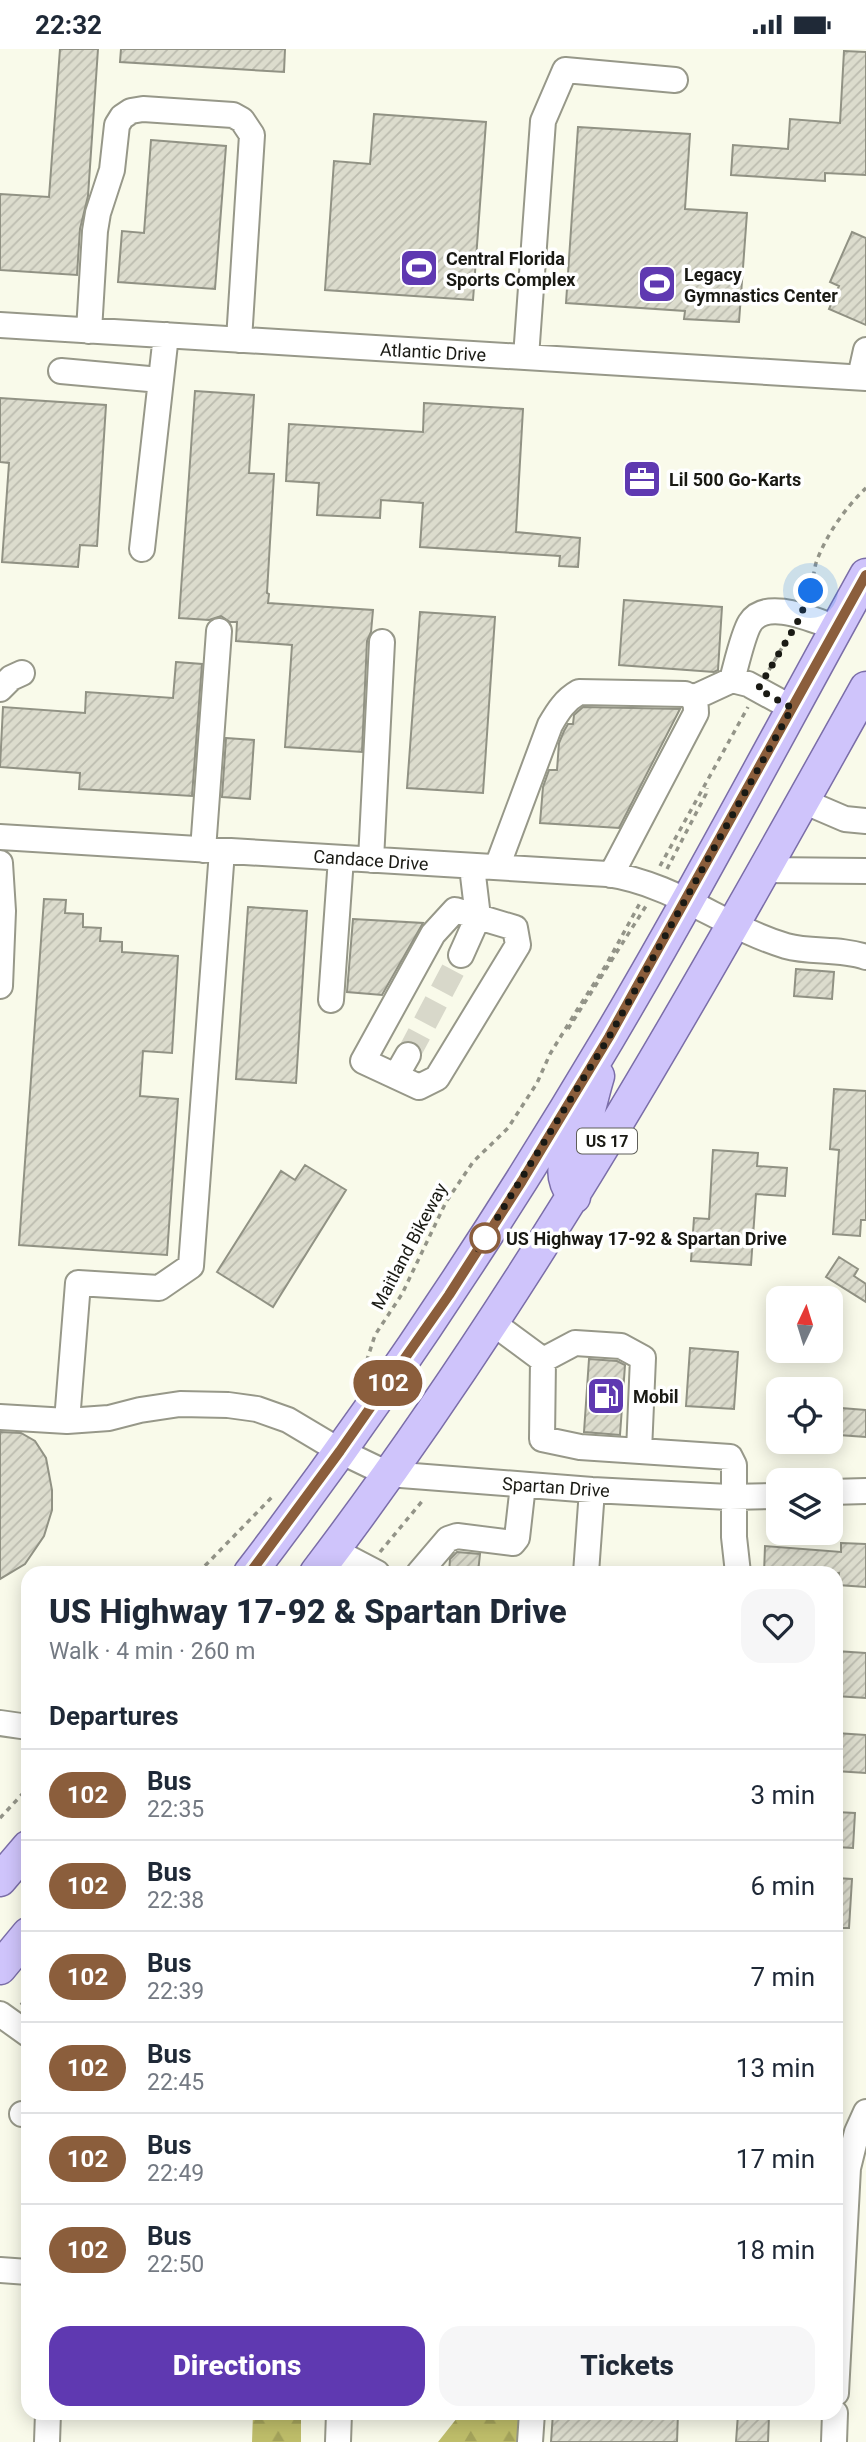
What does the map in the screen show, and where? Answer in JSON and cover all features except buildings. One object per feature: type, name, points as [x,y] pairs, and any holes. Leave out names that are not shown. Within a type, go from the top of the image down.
[{"type":"main road","name":"US 17","points":[[255,1566],[449,1295],[522,1181],[609,1037],[866,575]]},
{"type":"main road","name":"US 17","points":[[325,1562],[493,1323],[574,1197],[653,1064],[866,688]]},
{"type":"main road","points":[[574,1197],[565,1184],[564,1170],[583,1126],[609,1037]]},
{"type":"main road","points":[[0,1880],[21,1855]]},
{"type":"street","points":[[526,357],[542,121],[565,70],[675,80]]},
{"type":"street","points":[[89,331],[97,213],[113,170],[117,125],[122,117],[131,111],[143,109],[233,115],[242,120],[252,135],[239,340]]},
{"type":"street","name":"Atlantic Drive","points":[[0,325],[863,378]]},
{"type":"street","points":[[142,549],[166,335]]},
{"type":"street","points":[[863,378],[866,349]]},
{"type":"street","points":[[61,371],[160,380]]},
{"type":"street","points":[[732,680],[750,623],[759,614],[784,611],[837,628]]},
{"type":"street","points":[[67,1421],[78,1283],[159,1288],[191,1266],[213,850],[219,631]]},
{"type":"street","points":[[371,860],[382,642]]},
{"type":"street","points":[[0,689],[11,678],[22,673]]},
{"type":"street","points":[[693,698],[732,680],[748,684],[792,708]]},
{"type":"street","points":[[497,867],[550,725],[570,697],[579,692],[685,694],[693,698],[696,704],[695,713],[611,875]]},
{"type":"street","points":[[803,801],[845,820],[866,821]]},
{"type":"street","name":"Candace Drive","points":[[0,837],[611,875],[638,880],[686,899],[732,924],[788,947],[835,950],[866,957]]},
{"type":"street","points":[[331,1000],[341,858]]},
{"type":"street","points":[[0,863],[4,911],[0,986]]},
{"type":"street","points":[[461,955],[478,917],[472,867]]},
{"type":"street","points":[[764,870],[866,871]]},
{"type":"street","points":[[456,910],[478,917],[515,928],[518,945],[438,1078],[419,1087],[402,1066],[363,1061],[433,934],[456,910]]},
{"type":"street","points":[[493,1323],[543,1360]]},
{"type":"street","points":[[543,1360],[575,1343],[621,1346],[643,1358],[639,1451]]},
{"type":"street","points":[[543,1360],[542,1439],[580,1447],[730,1457],[734,1465],[734,1537],[737,1566]]},
{"type":"street","name":"Spartan Drive","points":[[0,1417],[67,1421],[109,1417],[180,1403],[228,1405],[257,1409],[288,1420],[340,1451],[388,1474],[592,1490],[766,1496]]},
{"type":"street","points":[[425,1566],[448,1539],[457,1536],[513,1543],[517,1538],[523,1485]]},
{"type":"street","points":[[587,1566],[592,1490]]},
{"type":"street","points":[[843,1492],[866,1491]]},
{"type":"street","points":[[325,1562],[346,1566]]},
{"type":"street","points":[[0,1723],[21,1726]]},
{"type":"street","points":[[0,2014],[21,2029]]},
{"type":"street","points":[[843,2262],[848,2168],[857,2131],[866,2112]]},
{"type":"street","points":[[0,2270],[21,2272]]},
{"type":"street","points":[[47,2442],[48,2420]]},
{"type":"street","points":[[338,2442],[339,2420]]},
{"type":"street","points":[[530,2442],[532,2420]]},
{"type":"street","points":[[834,2442],[835,2420]]},
{"type":"path","points":[[663,860],[800,616],[811,591],[816,563],[827,540],[846,510],[866,488]]},
{"type":"path","points":[[674,856],[706,794],[707,783]]},
{"type":"path","points":[[550,1054],[606,965],[634,914]]},
{"type":"path","points":[[550,1054],[636,924]]},
{"type":"path","name":"Maitland Bikeway","points":[[351,1388],[366,1363],[375,1335],[402,1294],[446,1202],[473,1162],[508,1128],[537,1083],[550,1054]]},
{"type":"path","points":[[205,1566],[275,1494]]},
{"type":"path","points":[[376,1566],[424,1499]]},
{"type":"path","points":[[0,1818],[21,1796]]},
{"type":"green space","points":[[253,2420],[301,2420],[301,2442],[252,2442]]},
{"type":"green space","points":[[455,2420],[522,2420],[520,2442],[438,2442]]},
{"type":"tunnel","points":[[408,1055],[461,955]]},
{"type":"bus line","name":"102","points":[[255,1566],[449,1295],[522,1181],[609,1037],[866,575]]},
{"type":"place","name":"Central Florida Sports Complex","points":[[419,268]]},
{"type":"place","name":"Legacy Gymnastics Center","points":[[657,284]]},
{"type":"place","name":"Lil 500 Go-Karts","points":[[642,479]]},
{"type":"place","name":"US Highway 17-92 & Spartan Drive","points":[[485,1238]]},
{"type":"place","name":"Mobil","points":[[606,1396]]},
{"type":"route","points":[[485,1238],[478,1249],[609,1037],[792,708],[758,689],[797,623],[811,591]]}]
